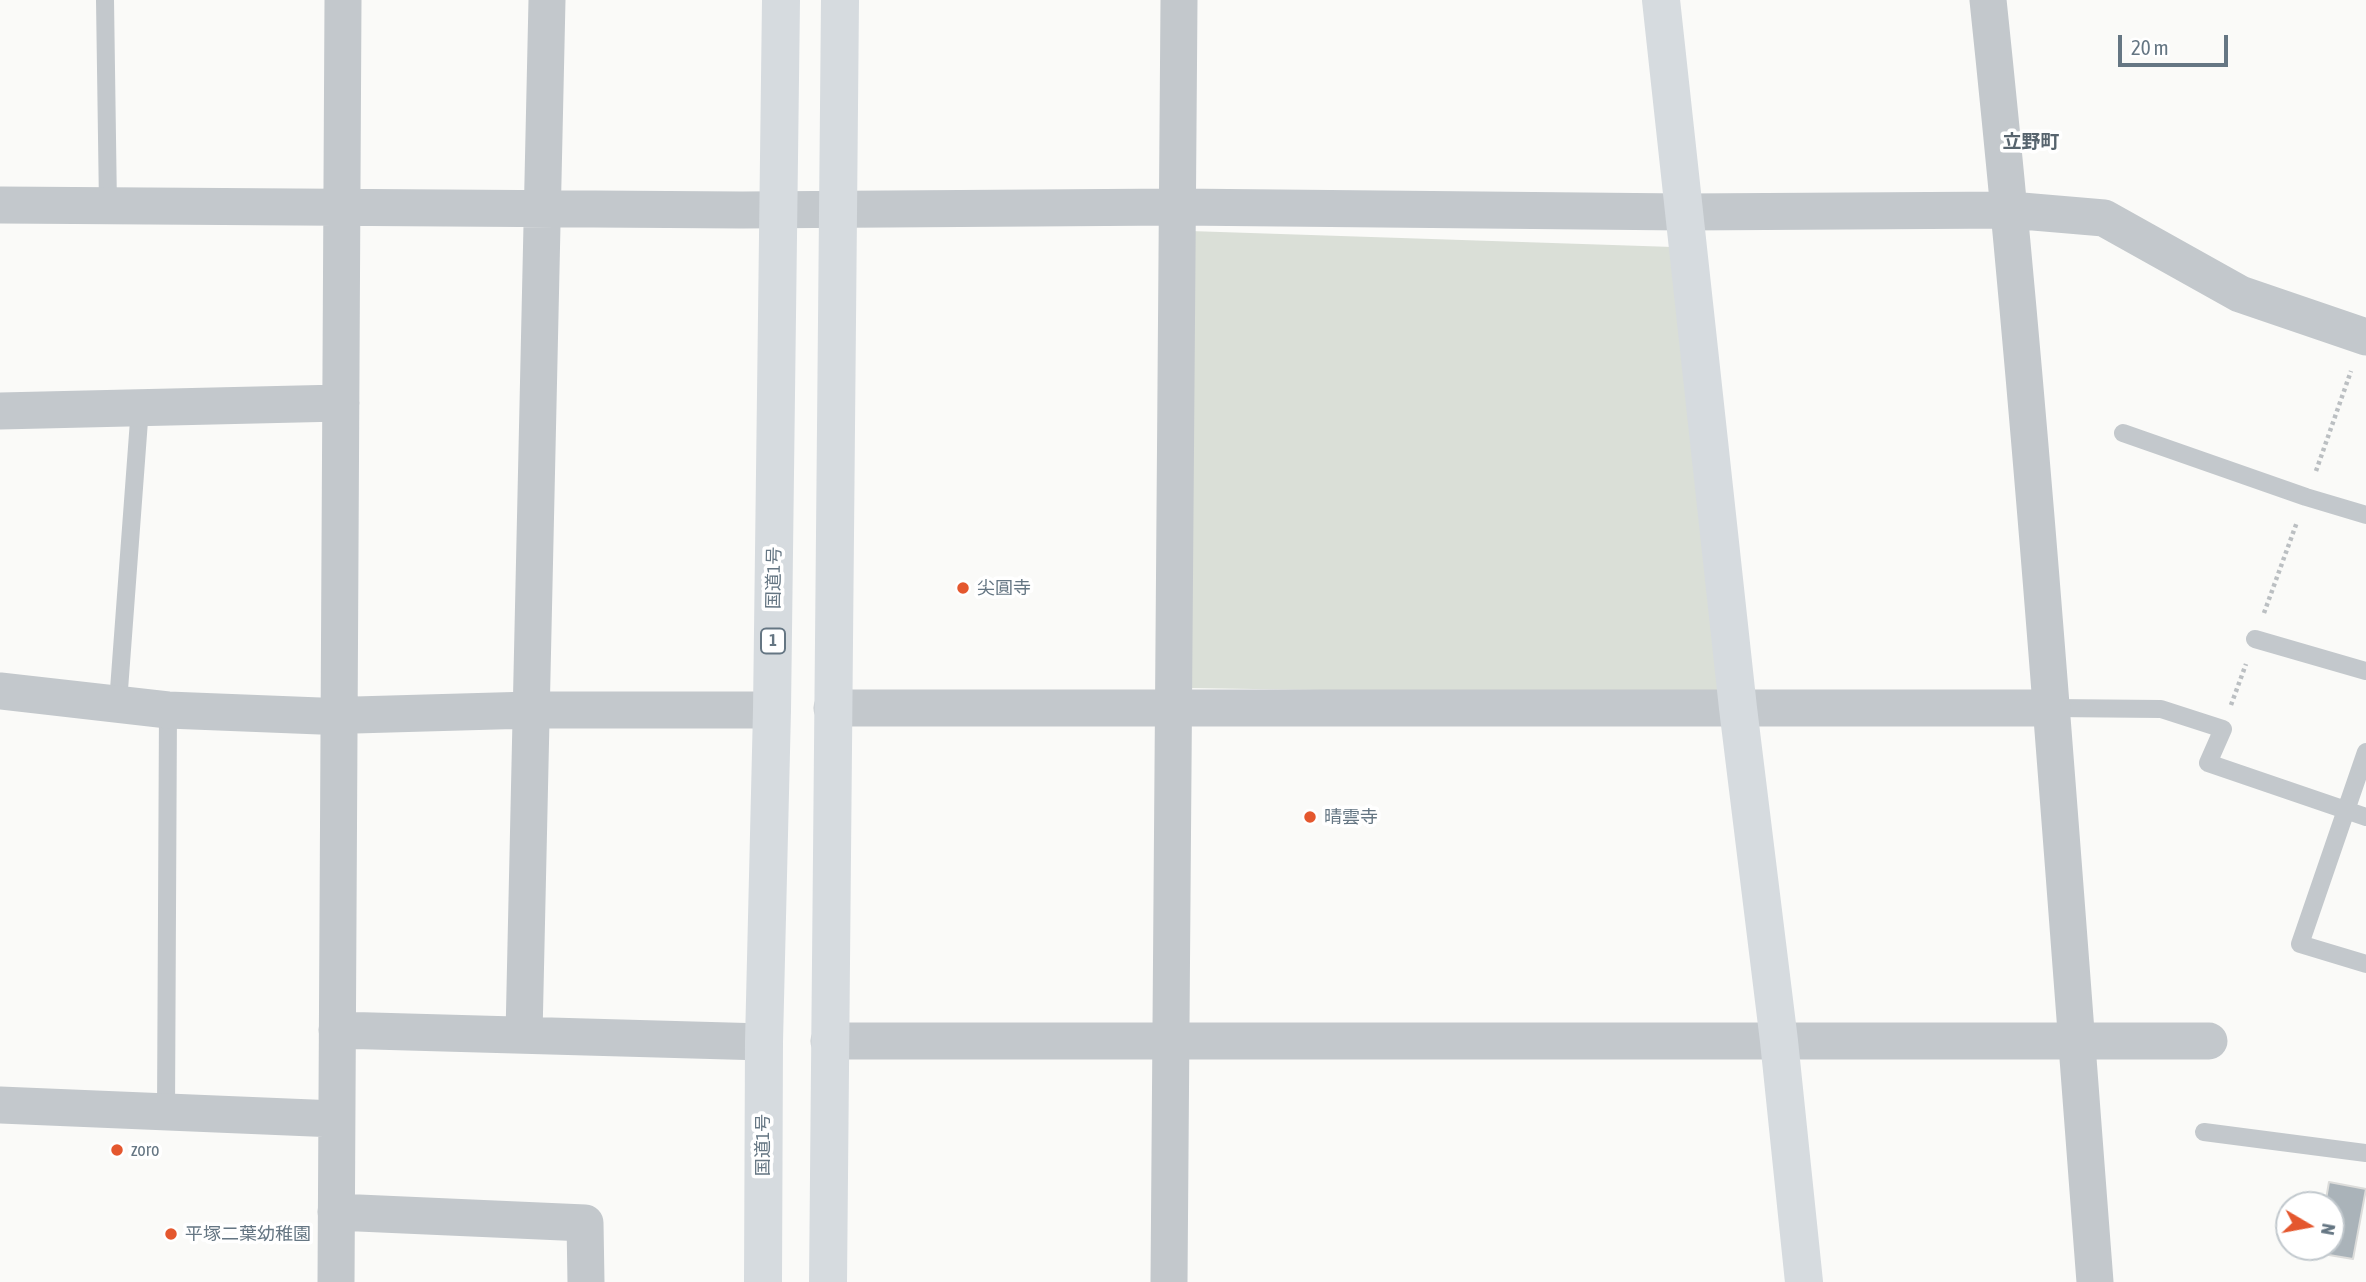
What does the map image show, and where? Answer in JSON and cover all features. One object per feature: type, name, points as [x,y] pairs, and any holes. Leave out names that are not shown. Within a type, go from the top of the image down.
[{"type":"main road","name":"国道1号","points":[[763,1282],[764,1042],[772,710],[781,0]]},
{"type":"main road","points":[[828,1282],[840,0]]},
{"type":"main road","points":[[1661,0],[1804,1282]]},
{"type":"street","points":[[336,1282],[343,0]]},
{"type":"street","points":[[524,1035],[547,0]]},
{"type":"street","points":[[1169,1282],[1180,0]]},
{"type":"street","points":[[1988,0],[2010,211],[2052,708],[2095,1282]]},
{"type":"street","points":[[0,205],[779,210],[1178,207],[1685,212],[2010,211],[2104,218],[2239,294],[2365,336]]},
{"type":"street","points":[[0,411],[341,403]]},
{"type":"street","points":[[0,691],[168,710],[339,715],[531,710],[772,710]]},
{"type":"street","points":[[832,708],[2052,708]]},
{"type":"street","points":[[337,1030],[764,1042]]},
{"type":"street","points":[[829,1041],[2209,1041]]},
{"type":"street","points":[[0,1105],[336,1119]]},
{"type":"street","points":[[336,1212],[585,1223],[586,1282]]},
{"type":"lane","points":[[105,0],[108,206]]},
{"type":"lane","points":[[118,703],[140,407]]},
{"type":"lane","points":[[2123,433],[2306,497],[2366,515]]},
{"type":"lane","points":[[2255,639],[2366,671]]},
{"type":"lane","points":[[2052,708],[2161,709],[2223,729],[2208,763],[2366,817]]},
{"type":"lane","points":[[166,1112],[168,710]]},
{"type":"lane","points":[[2366,752],[2300,944],[2366,964]]},
{"type":"lane","points":[[2204,1132],[2366,1153]]},
{"type":"path","points":[[2223,729],[2365,336]]},
{"type":"shaded area","points":[[1190,231],[1673,247],[1724,696],[1187,688]]},
{"type":"building","points":[[2329,1182],[2366,1189],[2353,1259],[2345,1258],[2345,1191],[2327,1191]]},
{"type":"place","name":"尖圓寺","points":[[963,588]]},
{"type":"place","name":"晴雲寺","points":[[1310,817]]},
{"type":"place","name":"zoro","points":[[117,1150]]},
{"type":"place","name":"平塚二葉幼稚園","points":[[171,1234]]},
{"type":"district","name":"立野町","points":[[2031,142]]}]
